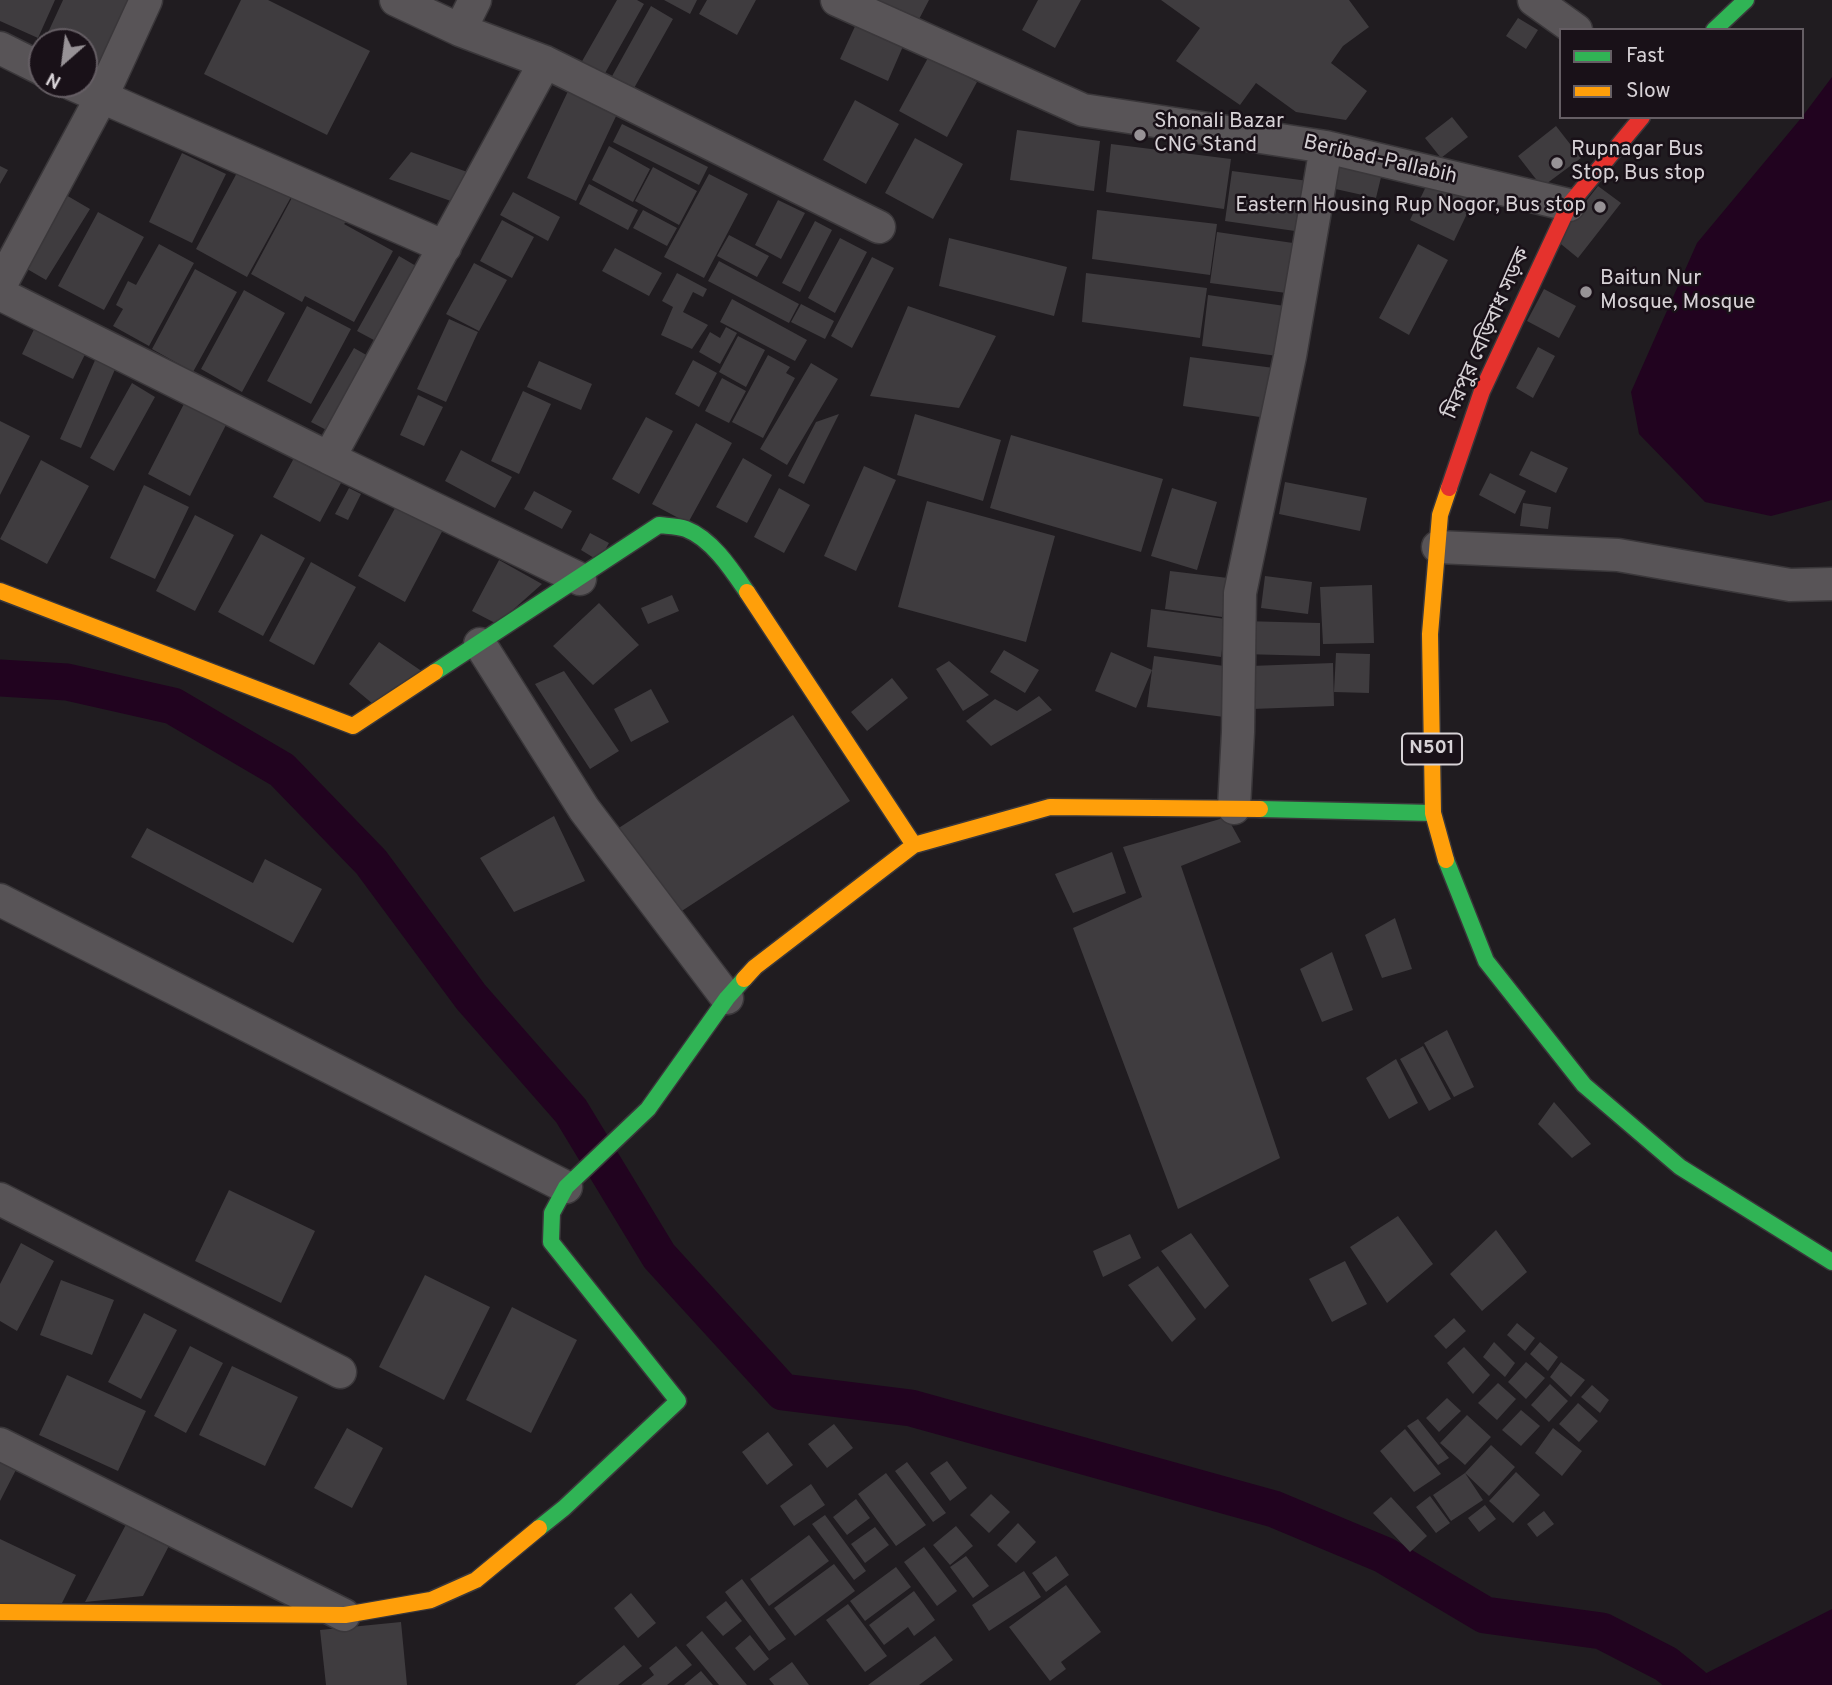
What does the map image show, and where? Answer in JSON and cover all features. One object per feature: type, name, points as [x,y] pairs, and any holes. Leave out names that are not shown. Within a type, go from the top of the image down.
[{"type":"main road","points":[[1716,28],[1746,0]]},
{"type":"main road","name":"মিরপুর বেড়িবাধ সড়ক","points":[[1640,119],[1569,205],[1482,391],[1440,515],[1430,634],[1433,813],[1442,850],[1486,961],[1584,1086],[1681,1167],[1832,1262]]},
{"type":"main road","points":[[0,591],[353,726],[659,525],[686,529],[707,543],[733,571],[914,845]]},
{"type":"main road","points":[[0,1612],[345,1615],[431,1601],[476,1580],[564,1508],[678,1401],[551,1242],[552,1213],[567,1187],[648,1109],[727,998],[755,967],[914,845],[1050,807],[1433,813]]},
{"type":"street","points":[[0,286],[101,98],[146,0]]},
{"type":"street","points":[[396,0],[460,30],[545,62],[879,227]]},
{"type":"street","points":[[460,30],[475,0]]},
{"type":"street","points":[[1534,0],[1573,28]]},
{"type":"street","name":"Beribad-Pallabih","points":[[845,2],[1083,110],[1326,147],[1569,205]]},
{"type":"street","points":[[0,48],[28,62]]},
{"type":"street","points":[[329,458],[545,62]]},
{"type":"street","points":[[98,97],[445,247]]},
{"type":"street","points":[[1234,808],[1240,593],[1290,356],[1326,147]]},
{"type":"street","points":[[0,294],[580,579]]},
{"type":"street","points":[[1438,547],[1618,555],[1790,585],[1832,584]]},
{"type":"street","points":[[480,644],[584,809],[727,998]]},
{"type":"street","points":[[0,900],[567,1187]]},
{"type":"street","points":[[0,1199],[340,1372]]},
{"type":"street","points":[[0,1444],[345,1615]]},
{"type":"shaded area","points":[[1832,77],[1832,500],[1771,516],[1705,502],[1639,434],[1631,392],[1697,243],[1800,119],[1804,119],[1804,114]]},
{"type":"shaded area","points":[[1832,1609],[1832,1685],[1683,1685]]},
{"type":"building","points":[[0,0],[55,0],[42,28],[28,28],[28,34],[0,21]]},
{"type":"building","points":[[63,0],[129,0],[99,64],[98,28],[50,28]]},
{"type":"building","points":[[241,0],[268,0],[370,51],[327,135],[204,74]]},
{"type":"building","points":[[617,0],[637,0],[644,4],[604,75],[581,63]]},
{"type":"building","points":[[664,0],[697,0],[690,14]]},
{"type":"building","points":[[707,0],[756,0],[737,35],[699,14]]},
{"type":"building","points":[[869,0],[929,0],[916,25]]},
{"type":"building","points":[[1038,0],[1081,0],[1055,48],[1022,30]]},
{"type":"building","points":[[1161,0],[1349,0],[1369,27],[1343,46],[1331,63],[1367,91],[1346,120],[1296,112],[1256,83],[1240,105],[1176,61],[1200,28]]},
{"type":"building","points":[[651,6],[673,19],[633,90],[611,78]]},
{"type":"building","points":[[1518,18],[1538,30],[1526,49],[1506,36]]},
{"type":"building","points":[[857,22],[904,44],[888,81],[840,59]]},
{"type":"building","points":[[929,56],[977,82],[947,137],[899,111]]},
{"type":"building","points":[[569,89],[618,112],[576,201],[527,178]]},
{"type":"building","points":[[855,100],[899,124],[866,184],[823,160]]},
{"type":"building","points":[[1452,117],[1468,137],[1441,158],[1425,138]]},
{"type":"building","points":[[622,124],[708,167],[699,185],[613,142]]},
{"type":"building","points":[[1556,126],[1581,158],[1542,187],[1518,156]]},
{"type":"building","points":[[1017,130],[1100,141],[1094,191],[1010,180]]},
{"type":"building","points":[[915,138],[963,164],[933,219],[885,193]]},
{"type":"building","points":[[1111,144],[1231,159],[1224,209],[1106,192]]},
{"type":"building","points":[[609,146],[650,169],[633,202],[592,180]]},
{"type":"building","points":[[411,152],[473,174],[462,205],[389,179]]},
{"type":"building","points":[[182,153],[226,174],[192,243],[149,222]]},
{"type":"building","points":[[1338,158],[1383,169],[1376,198],[1331,188]]},
{"type":"building","points":[[0,166],[8,170],[0,184]]},
{"type":"building","points":[[653,167],[697,191],[679,225],[635,201]]},
{"type":"building","points":[[239,169],[291,197],[247,277],[196,249]]},
{"type":"building","points":[[1232,171],[1316,182],[1309,233],[1225,221]]},
{"type":"building","points":[[709,174],[748,194],[704,278],[664,257]]},
{"type":"building","points":[[1430,178],[1474,199],[1454,241],[1410,220]]},
{"type":"building","points":[[589,184],[638,210],[628,230],[579,204]]},
{"type":"building","points":[[1598,186],[1621,203],[1578,258],[1556,240]]},
{"type":"building","points":[[513,192],[560,217],[548,241],[500,215]]},
{"type":"building","points":[[294,194],[393,251],[354,322],[305,296],[302,302],[251,274]]},
{"type":"building","points":[[66,195],[90,209],[46,280],[22,266]]},
{"type":"building","points":[[778,200],[805,213],[781,259],[755,245]]},
{"type":"building","points":[[643,210],[677,228],[667,246],[633,228]]},
{"type":"building","points":[[1097,210],[1217,224],[1210,275],[1092,259]]},
{"type":"building","points":[[98,212],[144,237],[104,310],[58,286]]},
{"type":"building","points":[[502,220],[534,237],[512,278],[480,261]]},
{"type":"building","points":[[815,221],[832,230],[800,292],[782,283]]},
{"type":"building","points":[[1217,232],[1300,244],[1294,294],[1210,283]]},
{"type":"building","points":[[729,235],[769,256],[757,277],[717,256]]},
{"type":"building","points":[[840,238],[867,252],[835,313],[808,298]]},
{"type":"building","points":[[949,238],[1067,267],[1054,316],[939,286]]},
{"type":"building","points":[[159,244],[194,263],[149,346],[113,326],[123,309],[116,305],[128,281],[136,285]]},
{"type":"building","points":[[1418,244],[1448,260],[1409,335],[1379,318]]},
{"type":"building","points":[[615,248],[662,273],[649,296],[602,271]]},
{"type":"building","points":[[399,256],[428,273],[387,347],[357,331]]},
{"type":"building","points":[[872,257],[894,268],[852,348],[831,336]]},
{"type":"building","points":[[719,261],[799,304],[789,323],[708,281]]},
{"type":"building","points":[[474,263],[507,280],[479,331],[446,314]]},
{"type":"building","points":[[195,269],[237,292],[193,372],[152,349]]},
{"type":"building","points":[[677,273],[707,289],[703,297],[693,292],[683,312],[708,325],[692,349],[661,335],[673,307],[662,301]]},
{"type":"building","points":[[1086,273],[1207,288],[1200,338],[1082,322]]},
{"type":"building","points":[[1544,289],[1576,306],[1559,338],[1527,321]]},
{"type":"building","points":[[244,290],[285,313],[242,392],[201,369]]},
{"type":"building","points":[[1208,295],[1292,307],[1285,357],[1202,346]]},
{"type":"building","points":[[732,299],[807,340],[795,361],[720,322]]},
{"type":"building","points":[[801,304],[834,321],[825,339],[791,322]]},
{"type":"building","points":[[307,306],[351,329],[311,404],[267,381]]},
{"type":"building","points":[[908,306],[996,336],[959,408],[870,396]]},
{"type":"building","points":[[40,317],[91,342],[73,379],[22,354]]},
{"type":"building","points":[[449,319],[478,332],[446,402],[417,389]]},
{"type":"building","points":[[726,327],[737,333],[720,364],[699,352],[710,332],[720,338]]},
{"type":"building","points":[[738,336],[765,350],[746,387],[719,372]]},
{"type":"building","points":[[1538,347],[1555,356],[1533,398],[1516,388]]},
{"type":"building","points":[[354,348],[377,361],[336,435],[311,422]]},
{"type":"building","points":[[768,355],[790,367],[786,373],[795,378],[763,438],[732,422]]},
{"type":"building","points":[[1190,357],[1274,368],[1267,418],[1183,406]]},
{"type":"building","points":[[96,358],[116,367],[81,448],[60,439]]},
{"type":"building","points":[[693,360],[717,373],[699,407],[675,394]]},
{"type":"building","points":[[539,361],[592,384],[581,410],[527,387]]},
{"type":"building","points":[[811,363],[838,379],[787,465],[760,449]]},
{"type":"building","points":[[722,378],[746,391],[729,423],[705,411]]},
{"type":"building","points":[[132,383],[155,397],[114,471],[90,458]]},
{"type":"building","points":[[523,391],[551,404],[519,474],[491,461]]},
{"type":"building","points":[[418,395],[443,407],[424,446],[400,435]]},
{"type":"building","points":[[188,396],[230,417],[190,496],[148,474]]},
{"type":"building","points":[[839,414],[804,484],[788,476],[816,422]]},
{"type":"building","points":[[915,414],[1001,440],[983,501],[897,475]]},
{"type":"building","points":[[646,417],[673,431],[639,494],[612,479]]},
{"type":"building","points":[[0,421],[30,436],[0,495]]},
{"type":"building","points":[[696,423],[732,443],[688,523],[652,504]]},
{"type":"building","points":[[1011,435],[1163,479],[1141,552],[990,508]]},
{"type":"building","points":[[461,450],[512,477],[495,508],[445,481]]},
{"type":"building","points":[[1531,451],[1568,468],[1556,493],[1519,475]]},
{"type":"building","points":[[294,458],[341,483],[320,522],[273,497]]},
{"type":"building","points":[[743,458],[772,475],[747,523],[716,507]]},
{"type":"building","points":[[41,460],[89,486],[47,564],[0,539]]},
{"type":"building","points":[[864,466],[896,480],[856,571],[824,556]]},
{"type":"building","points":[[1490,473],[1526,491],[1515,514],[1479,495]]},
{"type":"building","points":[[1285,482],[1367,498],[1360,531],[1279,514]]},
{"type":"building","points":[[144,485],[189,507],[155,579],[110,558]]},
{"type":"building","points":[[349,488],[361,494],[348,520],[335,514]]},
{"type":"building","points":[[779,488],[810,505],[784,553],[754,537]]},
{"type":"building","points":[[1172,488],[1217,502],[1197,570],[1151,556]]},
{"type":"building","points":[[534,491],[572,511],[562,529],[524,509]]},
{"type":"building","points":[[400,499],[446,524],[405,602],[358,576]]},
{"type":"building","points":[[927,501],[1055,536],[1026,642],[898,607]]},
{"type":"building","points":[[1523,503],[1551,507],[1548,529],[1520,526]]},
{"type":"building","points":[[195,515],[234,535],[195,611],[156,591]]},
{"type":"building","points":[[590,533],[609,543],[599,561],[581,550]]},
{"type":"building","points":[[261,534],[305,558],[263,636],[218,612]]},
{"type":"building","points":[[499,560],[542,584],[497,624],[472,611]]},
{"type":"building","points":[[311,562],[356,587],[314,665],[269,641]]},
{"type":"building","points":[[1170,571],[1228,578],[1222,617],[1165,609]]},
{"type":"building","points":[[1265,576],[1312,582],[1308,614],[1261,608]]},
{"type":"building","points":[[1372,585],[1374,643],[1323,644],[1320,587]]},
{"type":"building","points":[[672,595],[679,611],[648,624],[641,608]]},
{"type":"building","points":[[599,603],[639,645],[593,685],[553,646]]},
{"type":"building","points":[[1151,609],[1226,619],[1221,657],[1147,647]]},
{"type":"building","points":[[1242,621],[1320,623],[1320,656],[1241,654]]},
{"type":"building","points":[[379,642],[423,672],[373,704],[349,684]]},
{"type":"building","points":[[1004,650],[1039,670],[1025,693],[990,672]]},
{"type":"building","points":[[1111,652],[1152,670],[1136,708],[1095,691]]},
{"type":"building","points":[[1336,653],[1370,654],[1369,693],[1334,692]]},
{"type":"building","points":[[1154,656],[1238,668],[1232,718],[1147,707]]},
{"type":"building","points":[[949,661],[989,695],[963,711],[936,669]]},
{"type":"building","points":[[1333,663],[1334,706],[1252,709],[1250,666]]},
{"type":"building","points":[[564,671],[619,751],[590,769],[535,684]]},
{"type":"building","points":[[892,678],[908,698],[867,731],[851,712]]},
{"type":"building","points":[[651,689],[669,722],[631,742],[614,709]]},
{"type":"building","points":[[1039,696],[1052,710],[991,746],[966,721],[995,699],[1017,711]]},
{"type":"building","points":[[793,715],[850,801],[668,920],[611,833]]},
{"type":"building","points":[[554,816],[585,881],[514,912],[480,858]]},
{"type":"building","points":[[1227,817],[1241,842],[1181,866],[1280,1158],[1178,1209],[1073,928],[1142,897],[1123,847]]},
{"type":"building","points":[[147,828],[253,883],[265,859],[322,889],[293,943],[131,857]]},
{"type":"building","points":[[1112,852],[1126,893],[1073,913],[1055,874]]},
{"type":"building","points":[[1395,918],[1412,969],[1382,978],[1365,935]]},
{"type":"building","points":[[1332,952],[1353,1010],[1322,1022],[1300,969]]},
{"type":"building","points":[[1447,1030],[1474,1087],[1454,1097],[1424,1043]]},
{"type":"building","points":[[1423,1046],[1451,1099],[1429,1111],[1400,1059]]},
{"type":"building","points":[[1396,1059],[1418,1103],[1389,1119],[1366,1078]]},
{"type":"building","points":[[1554,1102],[1591,1144],[1572,1158],[1538,1124]]},
{"type":"building","points":[[229,1190],[315,1231],[281,1303],[195,1261]]},
{"type":"building","points":[[1398,1216],[1433,1264],[1387,1303],[1350,1247]]},
{"type":"building","points":[[1496,1230],[1527,1272],[1482,1311],[1450,1274]]},
{"type":"building","points":[[1191,1233],[1229,1286],[1205,1309],[1161,1251]]},
{"type":"building","points":[[1130,1234],[1141,1258],[1103,1277],[1093,1251]]},
{"type":"building","points":[[21,1243],[54,1261],[17,1331],[0,1321],[0,1284]]},
{"type":"building","points":[[1345,1261],[1367,1304],[1332,1322],[1309,1279]]},
{"type":"building","points":[[1158,1266],[1196,1319],[1172,1342],[1128,1285]]},
{"type":"building","points":[[425,1275],[490,1307],[444,1400],[379,1367]]},
{"type":"building","points":[[61,1280],[114,1300],[92,1355],[40,1335]]},
{"type":"building","points":[[512,1307],[577,1340],[531,1433],[466,1400]]},
{"type":"building","points":[[144,1313],[177,1330],[141,1399],[108,1382]]},
{"type":"building","points":[[1454,1318],[1466,1331],[1446,1349],[1434,1336]]},
{"type":"building","points":[[1517,1323],[1535,1338],[1525,1351],[1507,1335]]},
{"type":"building","points":[[1494,1342],[1515,1363],[1505,1377],[1483,1357]]},
{"type":"building","points":[[1540,1342],[1558,1357],[1548,1371],[1530,1354]]},
{"type":"building","points":[[190,1346],[223,1363],[186,1433],[154,1416]]},
{"type":"building","points":[[1464,1347],[1490,1375],[1473,1394],[1447,1363]]},
{"type":"building","points":[[1526,1362],[1545,1378],[1526,1399],[1508,1382]]},
{"type":"building","points":[[1561,1362],[1585,1380],[1571,1397],[1550,1377]]},
{"type":"building","points":[[232,1366],[298,1397],[265,1466],[199,1435]]},
{"type":"building","points":[[67,1375],[146,1411],[118,1471],[39,1435]]},
{"type":"building","points":[[1498,1383],[1516,1399],[1497,1420],[1478,1403]]},
{"type":"building","points":[[1550,1384],[1568,1401],[1549,1422],[1531,1405]]},
{"type":"building","points":[[1592,1385],[1609,1400],[1600,1413],[1581,1397]]},
{"type":"building","points":[[1447,1398],[1461,1411],[1439,1432],[1426,1418]]},
{"type":"building","points":[[1578,1403],[1598,1421],[1579,1442],[1559,1424]]},
{"type":"building","points":[[1521,1410],[1540,1426],[1521,1446],[1502,1430]]},
{"type":"building","points":[[1467,1415],[1491,1437],[1465,1465],[1440,1443]]},
{"type":"building","points":[[1418,1419],[1449,1458],[1438,1465],[1407,1426]]},
{"type":"building","points":[[834,1424],[853,1448],[827,1468],[808,1444]]},
{"type":"building","points":[[347,1428],[383,1448],[352,1508],[314,1488]]},
{"type":"building","points":[[1553,1428],[1582,1451],[1562,1476],[1535,1453]]},
{"type":"building","points":[[1405,1429],[1441,1474],[1414,1492],[1380,1451]]},
{"type":"building","points":[[768,1432],[793,1465],[767,1485],[742,1452]]},
{"type":"building","points":[[1491,1445],[1515,1467],[1489,1496],[1465,1473]]},
{"type":"building","points":[[0,1452],[20,1462],[0,1501]]},
{"type":"building","points":[[947,1461],[967,1488],[950,1501],[930,1473]]},
{"type":"building","points":[[907,1462],[946,1513],[933,1522],[895,1471]]},
{"type":"building","points":[[1516,1472],[1540,1495],[1513,1523],[1489,1501]]},
{"type":"building","points":[[886,1473],[926,1525],[896,1546],[858,1494]]},
{"type":"building","points":[[1465,1473],[1483,1500],[1451,1521],[1433,1495]]},
{"type":"building","points":[[811,1484],[825,1505],[794,1526],[780,1506]]},
{"type":"building","points":[[991,1494],[1010,1512],[989,1533],[970,1515]]},
{"type":"building","points":[[1430,1496],[1450,1523],[1436,1533],[1416,1507]]},
{"type":"building","points":[[1391,1497],[1427,1536],[1410,1552],[1373,1513]]},
{"type":"building","points":[[856,1499],[870,1518],[847,1535],[833,1517]]},
{"type":"building","points":[[1485,1505],[1496,1519],[1479,1532],[1468,1518]]},
{"type":"building","points":[[1544,1511],[1554,1524],[1537,1537],[1527,1524]]},
{"type":"building","points":[[131,1515],[173,1538],[143,1596],[85,1602]]},
{"type":"building","points":[[825,1515],[866,1571],[854,1580],[812,1524]]},
{"type":"building","points":[[1018,1523],[1036,1542],[1016,1563],[997,1545]]},
{"type":"building","points":[[956,1526],[973,1546],[950,1565],[933,1545]]},
{"type":"building","points":[[875,1527],[889,1545],[865,1563],[851,1544]]},
{"type":"building","points":[[809,1535],[829,1561],[769,1606],[750,1579]]},
{"type":"building","points":[[0,1539],[76,1575],[61,1605],[0,1607]]},
{"type":"building","points":[[924,1547],[957,1591],[937,1606],[904,1562]]},
{"type":"building","points":[[966,1556],[989,1586],[973,1598],[950,1567]]},
{"type":"building","points":[[1056,1556],[1069,1575],[1046,1592],[1032,1573]]},
{"type":"building","points":[[834,1564],[855,1591],[795,1636],[774,1608]]},
{"type":"building","points":[[896,1567],[911,1587],[865,1621],[850,1601]]},
{"type":"building","points":[[1024,1571],[1041,1597],[989,1631],[972,1605]]},
{"type":"building","points":[[742,1579],[786,1639],[769,1651],[725,1592]]},
{"type":"building","points":[[1066,1585],[1101,1632],[1061,1662],[1066,1669],[1050,1681],[1009,1627]]},
{"type":"building","points":[[914,1591],[935,1620],[914,1636],[908,1627],[884,1645],[869,1625]]},
{"type":"building","points":[[631,1593],[656,1623],[638,1638],[614,1608]]},
{"type":"building","points":[[726,1601],[742,1621],[723,1636],[706,1617]]},
{"type":"building","points":[[848,1604],[887,1656],[865,1672],[826,1620]]},
{"type":"building","points":[[401,1622],[407,1685],[326,1685],[320,1630]]},
{"type":"building","points":[[702,1631],[747,1685],[719,1685],[686,1645]]},
{"type":"building","points":[[750,1635],[769,1659],[754,1671],[735,1648]]},
{"type":"building","points":[[935,1636],[953,1660],[919,1685],[868,1685]]},
{"type":"building","points":[[624,1645],[642,1666],[618,1685],[575,1685]]},
{"type":"building","points":[[676,1646],[692,1665],[667,1685],[641,1685],[654,1675],[649,1668]]},
{"type":"building","points":[[792,1662],[809,1685],[774,1685],[769,1679]]},
{"type":"building","points":[[701,1671],[713,1685],[684,1685]]},
{"type":"waterway","points":[[0,678],[67,682],[173,706],[282,770],[371,862],[471,997],[571,1111],[659,1256],[783,1392],[911,1408],[1274,1509],[1384,1555],[1485,1615],[1602,1631],[1666,1664],[1692,1685]]},
{"type":"traffic: fast","points":[[1716,28],[1746,0]]},
{"type":"traffic: fast","points":[[435,672],[659,525],[686,529],[704,540],[721,556],[747,592]]},
{"type":"traffic: fast","points":[[1260,809],[1433,813]]},
{"type":"traffic: fast","points":[[1446,860],[1486,961],[1584,1085],[1680,1167],[1832,1262]]},
{"type":"traffic: fast","points":[[539,1528],[678,1401],[551,1242],[552,1213],[566,1187],[648,1109],[727,998],[744,979]]},
{"type":"traffic: slow","points":[[1446,860],[1433,813],[1430,634],[1440,515],[1449,488]]},
{"type":"traffic: slow","points":[[0,591],[353,726],[435,672]]},
{"type":"traffic: slow","points":[[747,592],[914,845]]},
{"type":"traffic: slow","points":[[744,979],[755,967],[914,845],[1050,807],[1260,809]]},
{"type":"traffic: slow","points":[[0,1612],[345,1615],[431,1600],[476,1580],[539,1528]]},
{"type":"traffic: jam","points":[[1449,488],[1482,391],[1569,205],[1640,119]]},
{"type":"place","name":"Shonali Bazar CNG Stand","points":[[1140,135]]},
{"type":"place","name":"Rupnagar Bus Stop, Bus stop","points":[[1557,163]]},
{"type":"place","name":"Eastern Housing Rup Nogor, Bus stop","points":[[1600,207]]},
{"type":"place","name":"Baitun Nur Mosque, Mosque","points":[[1586,292]]}]
